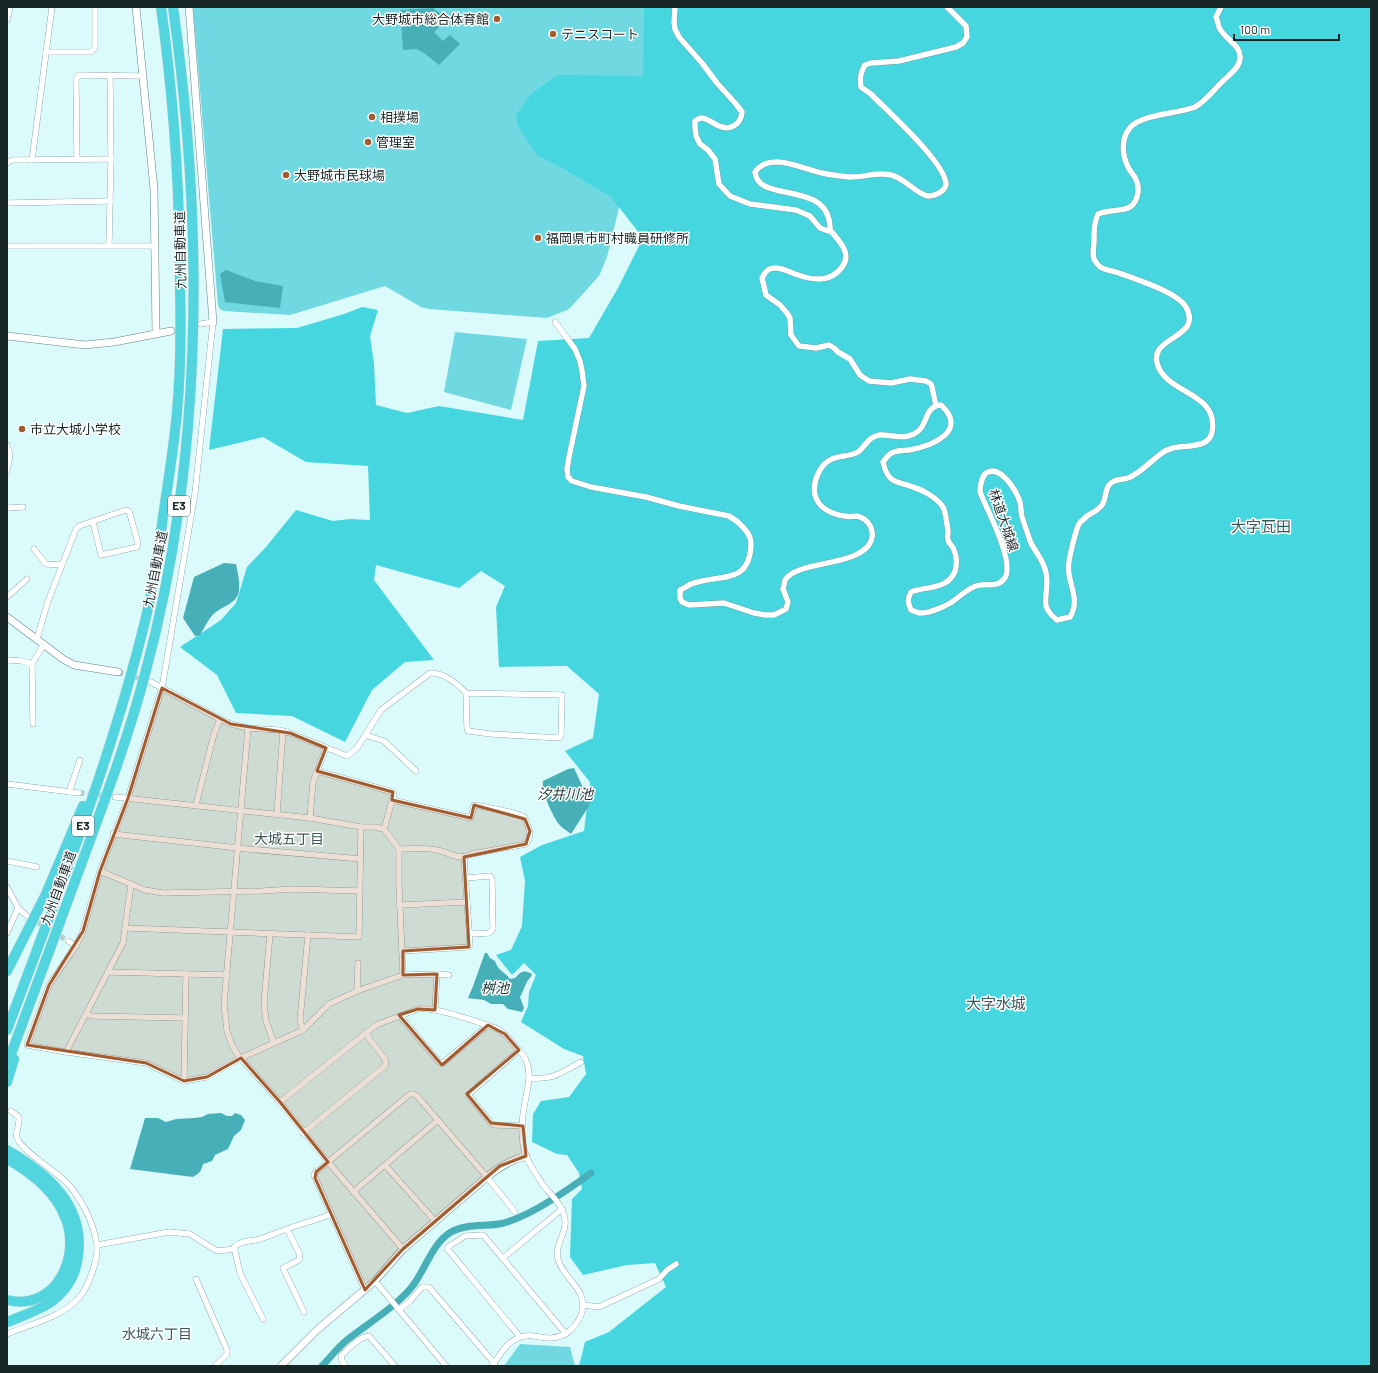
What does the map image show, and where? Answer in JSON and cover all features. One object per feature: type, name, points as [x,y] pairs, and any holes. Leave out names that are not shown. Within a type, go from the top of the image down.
[{"type":"highway","name":"九州自動車道","points":[[7,1030],[102,771],[133,669],[146,618],[157,563],[177,410],[181,335],[178,177],[161,7]]},
{"type":"highway","name":"九州自動車道","points":[[7,1065],[109,790],[133,718],[158,622],[179,512],[188,431],[194,273],[192,208],[187,132],[173,7]]},
{"type":"highway","points":[[7,971],[49,887],[93,782],[116,718],[136,647],[146,618]]},
{"type":"highway","points":[[7,1082],[37,985]]},
{"type":"highway","points":[[7,1150],[36,1169],[60,1192],[74,1214],[79,1240],[78,1261],[71,1280],[65,1289],[50,1303],[7,1322]]},
{"type":"highway","points":[[7,1159],[23,1169],[43,1185],[59,1205],[65,1216],[68,1227],[70,1248],[69,1258],[62,1277],[49,1291],[32,1300],[7,1300]]},
{"type":"street","points":[[7,20],[10,7]]},
{"type":"street","points":[[32,160],[52,7]]},
{"type":"street","points":[[46,52],[91,52],[95,48],[95,7]]},
{"type":"street","points":[[136,7],[153,181],[156,333]]},
{"type":"street","points":[[189,7],[213,322],[195,493],[162,688],[128,798],[100,871],[83,931],[76,946],[49,985],[27,1045],[146,1063],[184,1081],[207,1076],[241,1058],[303,1030],[329,1004],[356,991],[403,975],[437,974],[449,976]]},
{"type":"street","points":[[675,7],[674,22],[679,37],[742,112],[741,120],[736,125],[729,128],[719,126],[702,118],[695,121],[696,136],[700,144],[708,150],[715,160],[719,184],[730,196],[750,204],[796,210],[810,216],[820,228],[828,231],[830,230]]},
{"type":"street","points":[[555,322],[575,349],[580,360],[584,386],[567,469],[568,477],[572,481],[591,487],[646,497],[679,506],[729,516],[736,520],[745,529],[752,542],[750,555],[745,567],[734,576],[692,584],[680,590],[680,598],[682,602],[689,605],[724,603],[754,613],[774,614],[786,610],[788,602],[783,589],[785,580],[791,574],[853,556],[867,548],[871,541],[871,524],[856,516],[846,517],[826,510],[820,504],[815,494],[816,476],[824,463],[832,459],[852,455],[859,451],[872,438],[879,435],[905,436],[915,434],[925,422],[930,410],[936,406],[932,387],[931,384],[926,381],[910,379],[891,383],[869,381],[860,375],[850,359],[829,345],[816,348],[799,346],[791,335],[790,318],[780,305],[766,295],[762,278],[765,272],[769,269],[777,268],[799,276],[816,280],[824,280],[834,276],[843,266],[846,258],[845,249],[830,230],[830,222],[821,204],[812,198],[768,188],[760,184],[755,178],[754,172],[759,166],[767,163],[788,163],[822,173],[849,177],[890,174],[904,180],[926,196],[933,196],[945,188],[946,184],[943,173],[935,162],[924,148],[871,94],[861,87],[860,79],[861,71],[865,65],[871,63],[899,61],[956,47],[963,43],[967,37],[966,26],[947,7]]},
{"type":"street","name":"林道大城線","points":[[936,406],[942,406],[952,418],[952,424],[948,433],[933,443],[910,450],[893,452],[887,456],[883,462],[885,472],[891,479],[899,484],[914,487],[936,499],[944,508],[948,530],[948,540],[954,550],[957,564],[952,576],[944,584],[933,588],[919,589],[911,592],[908,596],[908,604],[911,610],[920,613],[951,604],[963,592],[977,585],[990,586],[999,583],[1005,578],[1008,570],[1004,552],[998,532],[980,491],[981,482],[984,475],[995,471],[1003,475],[1015,490],[1020,502],[1022,516],[1031,543],[1041,558],[1046,572],[1048,586],[1046,606],[1050,615],[1056,620],[1070,617],[1074,610],[1075,597],[1069,570],[1069,562],[1078,524],[1103,504],[1109,485],[1114,481],[1129,478],[1166,450],[1198,445],[1208,440],[1212,432],[1210,411],[1202,401],[1165,377],[1159,369],[1156,360],[1156,353],[1160,347],[1185,330],[1189,321],[1188,312],[1185,305],[1177,297],[1142,282],[1101,268],[1094,258],[1093,251],[1094,223],[1098,214],[1105,211],[1127,209],[1134,204],[1138,194],[1138,183],[1134,174],[1128,168],[1124,156],[1123,142],[1130,127],[1151,117],[1195,107],[1212,93],[1234,70],[1240,60],[1239,50],[1220,29],[1216,17],[1221,7]]},
{"type":"street","points":[[109,245],[111,159],[110,75]]},
{"type":"street","points":[[77,160],[76,79],[79,76],[143,76]]},
{"type":"street","points":[[7,163],[12,160],[111,159]]},
{"type":"street","points":[[7,203],[110,201]]},
{"type":"street","points":[[7,246],[155,246]]},
{"type":"street","points":[[201,324],[213,322]]},
{"type":"street","points":[[7,336],[85,345],[114,342],[171,331]]},
{"type":"street","points":[[7,445],[10,455],[7,471]]},
{"type":"street","points":[[7,508],[23,507]]},
{"type":"street","points":[[37,639],[45,610],[76,529],[79,526],[126,510],[129,511],[138,543],[137,546],[101,555],[93,522]]},
{"type":"street","points":[[34,549],[46,564],[62,565]]},
{"type":"street","points":[[7,596],[28,579]]},
{"type":"street","points":[[7,617],[63,659],[74,665],[118,672]]},
{"type":"street","points":[[34,724],[32,664],[44,644]]},
{"type":"street","points":[[7,660],[22,661],[32,664]]},
{"type":"street","points":[[151,682],[232,724],[248,728],[283,731],[347,756],[357,748],[381,710],[430,673],[440,674],[466,693],[562,695],[561,736],[559,738],[491,734],[468,731],[466,693]]},
{"type":"street","points":[[196,805],[214,734],[220,719]]},
{"type":"street","points":[[248,728],[224,1004],[227,1031],[232,1044],[241,1058],[280,1102],[353,1192],[403,1249]]},
{"type":"street","points":[[277,814],[283,731]]},
{"type":"street","points":[[365,735],[384,741],[416,771]]},
{"type":"street","points":[[310,818],[313,782],[326,748]]},
{"type":"street","points":[[70,792],[80,760]]},
{"type":"street","points":[[317,771],[393,792],[394,794],[384,829]]},
{"type":"street","points":[[7,784],[79,793]]},
{"type":"street","points":[[115,797],[277,814],[361,827],[375,827],[384,829],[399,848],[403,975]]},
{"type":"street","points":[[392,800],[471,818],[474,805],[514,813],[525,819],[530,831],[526,844],[472,854],[464,858],[453,856],[441,851],[399,848]]},
{"type":"street","points":[[126,928],[359,937],[361,827]]},
{"type":"street","points":[[113,834],[361,859]]},
{"type":"street","points":[[402,951],[469,946],[470,932],[464,858]]},
{"type":"street","points":[[7,861],[37,867]]},
{"type":"street","points":[[100,871],[145,890],[163,893],[294,889],[360,891]]},
{"type":"street","points":[[466,878],[490,876],[492,879],[493,929],[489,933],[474,934],[470,932]]},
{"type":"street","points":[[66,1052],[123,943],[131,885]]},
{"type":"street","points":[[7,887],[18,908],[27,916]]},
{"type":"street","points":[[400,905],[467,902]]},
{"type":"street","points":[[7,933],[18,908]]},
{"type":"street","points":[[270,934],[264,1003],[266,1021],[274,1044]]},
{"type":"street","points":[[303,1030],[300,1020],[308,935]]},
{"type":"street","points":[[68,942],[76,946]]},
{"type":"street","points":[[356,991],[358,963]]},
{"type":"street","points":[[108,972],[227,975]]},
{"type":"street","points":[[184,1081],[186,974]]},
{"type":"street","points":[[436,1010],[437,974]]},
{"type":"street","points":[[280,1102],[376,1025],[418,1010],[436,1010],[498,1029],[505,1034],[526,1060],[529,1078],[523,1110],[522,1138],[526,1156],[544,1185],[558,1202],[566,1222],[565,1232],[558,1249],[558,1258],[562,1268],[581,1293],[583,1305],[581,1315],[577,1323],[566,1334],[559,1337],[549,1338],[525,1335],[516,1339],[507,1346],[494,1365],[429,1287],[422,1287],[410,1301],[399,1310]]},
{"type":"street","points":[[86,1014],[92,1016],[185,1018]]},
{"type":"street","points":[[400,1016],[439,1062],[443,1063],[488,1026]]},
{"type":"street","points":[[304,1133],[386,1065],[385,1059],[365,1033]]},
{"type":"street","points":[[519,1050],[468,1094],[494,1125],[523,1126]]},
{"type":"street","points":[[529,1078],[542,1079],[552,1077],[581,1062]]},
{"type":"street","points":[[365,1290],[314,1175],[410,1094],[417,1096],[515,1212]]},
{"type":"street","points":[[7,1334],[59,1314],[78,1299],[86,1288],[90,1278],[97,1245],[90,1221],[79,1198],[65,1180],[20,1143],[17,1137],[20,1117],[11,1111]]},
{"type":"street","points":[[353,1192],[438,1120]]},
{"type":"street","points":[[281,1366],[317,1330],[375,1281],[403,1249],[486,1177],[500,1166],[526,1156]]},
{"type":"street","points":[[386,1164],[435,1221]]},
{"type":"street","points":[[504,1258],[562,1210]]},
{"type":"street","points":[[263,1319],[240,1273],[234,1247],[245,1241],[265,1238],[331,1214]]},
{"type":"street","points":[[287,1229],[300,1255],[299,1260],[283,1268],[304,1312]]},
{"type":"street","points":[[97,1245],[170,1232],[190,1234],[217,1251],[235,1249]]},
{"type":"street","points":[[520,1337],[447,1249],[448,1247],[465,1236],[484,1236],[504,1258],[566,1334]]},
{"type":"street","points":[[583,1305],[599,1307],[659,1279],[667,1270],[676,1264]]},
{"type":"street","points":[[196,1279],[227,1350],[227,1354],[215,1366]]},
{"type":"street","points":[[375,1281],[446,1366]]},
{"type":"street","points":[[346,1366],[342,1361],[341,1356],[359,1340],[367,1336],[369,1336],[395,1366]]},
{"type":"highlighted area","points":[[162,688],[231,724],[290,733],[326,748],[317,771],[393,792],[392,800],[471,818],[474,805],[525,819],[530,831],[526,844],[464,857],[469,947],[403,951],[403,975],[437,974],[435,1010],[418,1009],[399,1015],[442,1065],[488,1025],[505,1034],[519,1050],[467,1094],[491,1123],[523,1126],[526,1156],[500,1166],[403,1249],[365,1290],[315,1178],[316,1172],[328,1162],[280,1102],[241,1058],[207,1077],[184,1081],[146,1063],[27,1045],[49,985],[83,931],[100,871],[128,798]]},
{"type":"shaded area","points":[[193,7],[657,7],[656,57],[607,257],[599,276],[570,308],[547,318],[429,309],[421,307],[385,286],[290,315],[223,311],[219,308],[218,304]]},
{"type":"shaded area","points":[[644,7],[1371,7],[1371,1366],[579,1366],[585,1342],[609,1332],[666,1287],[655,1263],[627,1265],[583,1275],[570,1257],[572,1199],[582,1189],[579,1173],[567,1155],[557,1154],[532,1142],[533,1114],[541,1101],[569,1097],[586,1074],[583,1056],[564,1049],[521,1022],[528,1006],[529,992],[536,975],[524,963],[512,975],[496,955],[511,950],[522,926],[525,881],[520,857],[542,845],[584,831],[590,782],[565,751],[593,738],[599,694],[567,666],[499,667],[496,607],[505,586],[481,571],[459,588],[376,565],[374,580],[434,660],[405,662],[372,690],[345,742],[292,716],[236,713],[217,675],[180,647],[221,620],[236,603],[247,567],[266,547],[296,510],[333,521],[350,519],[370,520],[368,466],[306,462],[263,437],[209,450],[223,329],[297,328],[362,307],[378,310],[370,336],[374,364],[376,405],[407,413],[439,406],[523,420],[538,341],[589,338],[618,288],[643,238],[611,197],[537,155],[518,126],[516,115],[532,93],[558,75],[643,76]]},
{"type":"shaded area","points":[[455,332],[527,339],[511,410],[444,392]]},
{"type":"shaded area","points":[[520,1344],[570,1347],[575,1366],[504,1366]]},
{"type":"water","points":[[433,8],[442,15],[444,22],[434,32],[443,41],[450,35],[460,44],[439,65],[424,53],[416,49],[403,50],[400,10]]},
{"type":"water","points":[[226,270],[255,281],[283,286],[280,308],[225,302],[220,274]]},
{"type":"water","points":[[224,563],[236,564],[239,579],[238,595],[236,599],[214,614],[209,619],[200,635],[195,636],[183,618],[194,577]]},
{"type":"water","name":"汐井川池","points":[[574,768],[585,792],[585,796],[591,800],[589,806],[571,834],[559,824],[553,814],[545,796],[543,781],[568,769]]},
{"type":"water","name":"桝池","points":[[485,953],[487,953],[490,958],[495,961],[499,969],[510,979],[515,978],[522,972],[532,974],[520,997],[524,1008],[522,1012],[508,1009],[503,1004],[491,1004],[484,1000],[468,998]]},
{"type":"water","points":[[221,1113],[227,1116],[232,1116],[235,1113],[241,1115],[245,1120],[241,1130],[234,1136],[228,1149],[215,1155],[212,1161],[203,1164],[200,1172],[195,1176],[193,1177],[130,1169],[145,1118],[158,1118],[166,1122],[176,1119],[202,1117],[208,1114]]},
{"type":"waterway","points":[[322,1366],[337,1349],[392,1306],[408,1291],[414,1284],[439,1242],[451,1232],[464,1227],[504,1223],[515,1219],[538,1208],[572,1187],[591,1173]]},
{"type":"tunnel","points":[[118,672],[145,680]]},
{"type":"tunnel","points":[[79,793],[107,796]]},
{"type":"tunnel","points":[[31,918],[68,941]]},
{"type":"place","name":"大野城市総合体育館","points":[[497,19]]},
{"type":"place","name":"テニスコート","points":[[553,34]]},
{"type":"place","name":"相撲場","points":[[372,117]]},
{"type":"place","name":"管理室","points":[[368,142]]},
{"type":"place","name":"大野城市民球場","points":[[286,175]]},
{"type":"place","name":"福岡県市町村職員研修所","points":[[538,238]]},
{"type":"place","name":"市立大城小学校","points":[[22,429]]},
{"type":"district","name":"大字瓦田","points":[[1261,527]]},
{"type":"district","name":"大城五丁目","points":[[289,839]]},
{"type":"district","name":"大字水城","points":[[996,1004]]},
{"type":"district","name":"水城六丁目","points":[[157,1334]]}]
